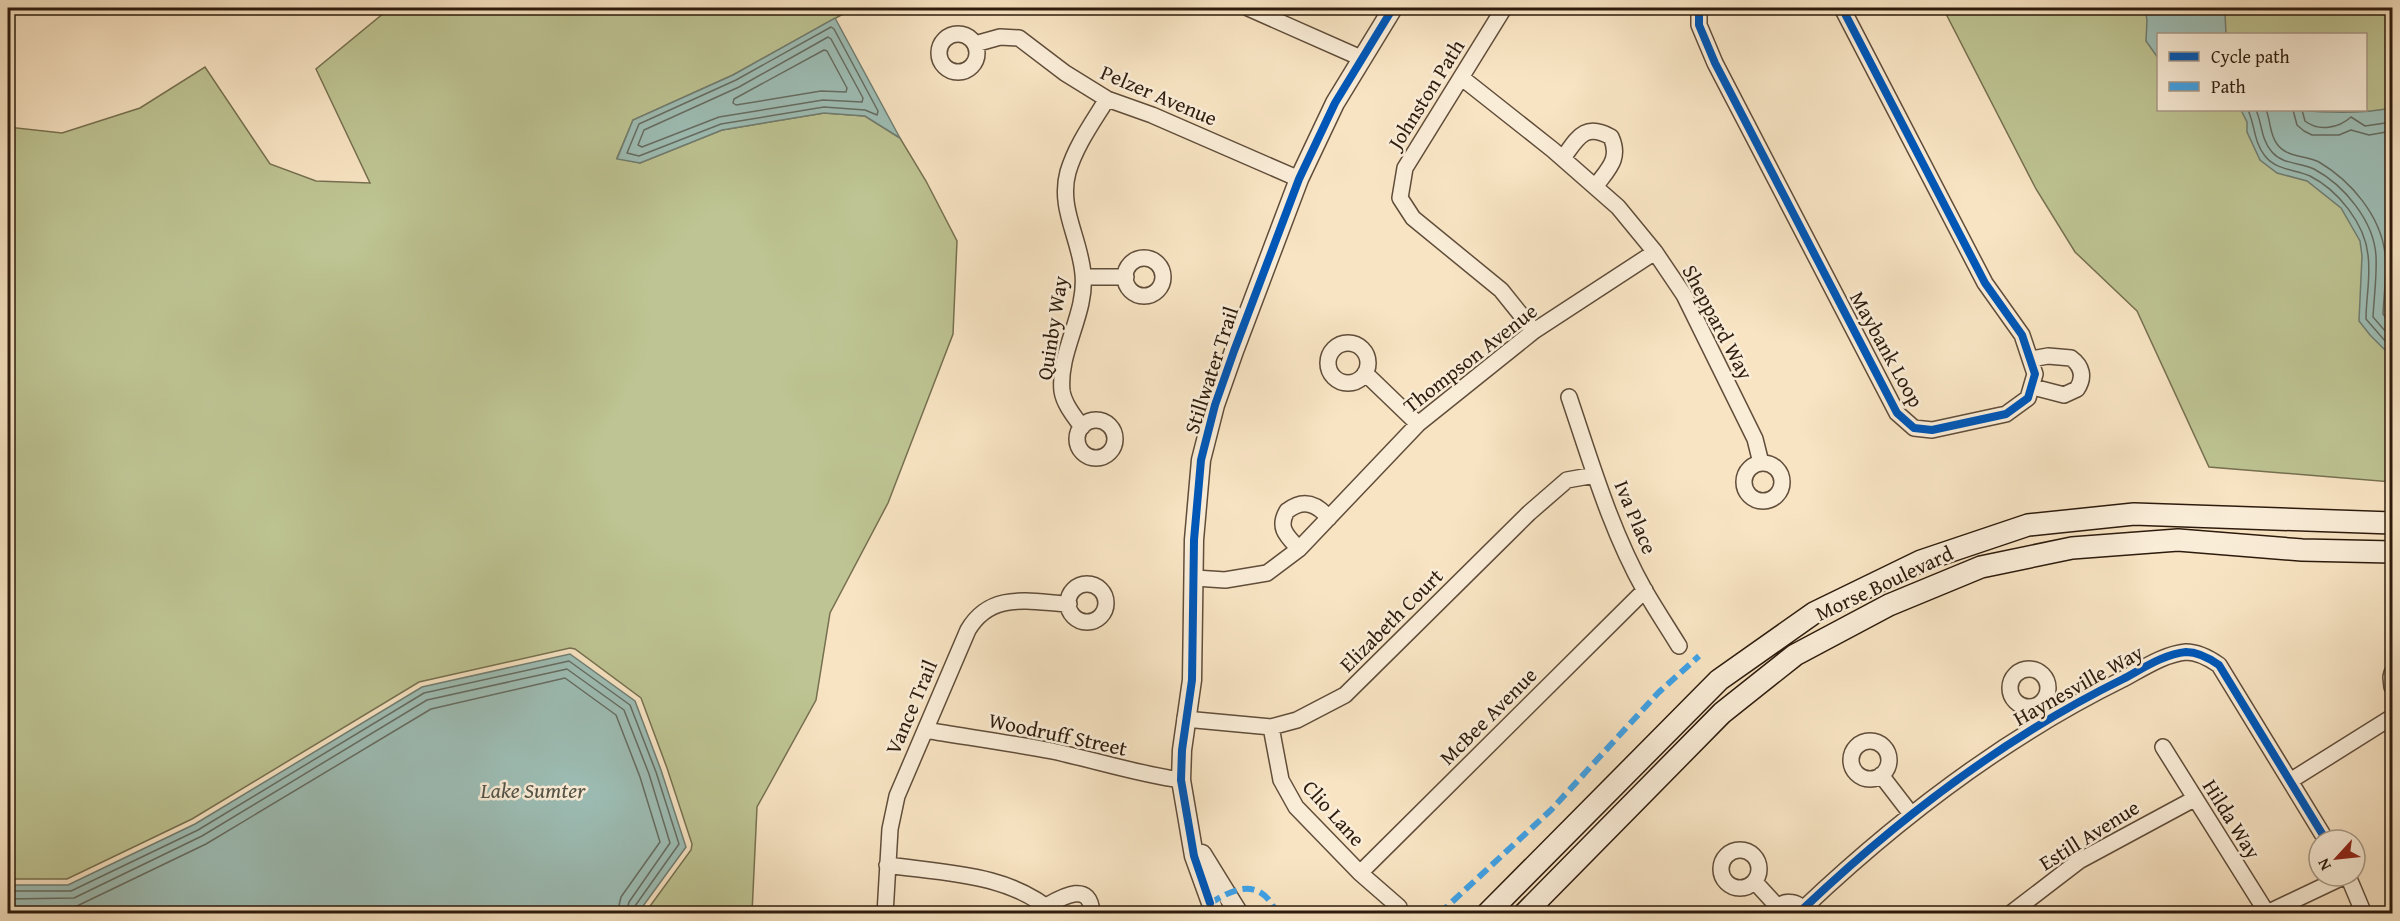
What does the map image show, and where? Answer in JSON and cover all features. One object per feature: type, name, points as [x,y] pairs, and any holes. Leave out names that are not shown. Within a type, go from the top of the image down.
[{"type":"main road","name":"Morse Boulevard","points":[[1487,914],[1719,680],[1814,614],[1921,561],[2028,525],[2134,514],[2392,523]]},
{"type":"main road","name":"Morse Boulevard","points":[[1524,914],[1722,713],[1795,655],[1889,605],[1981,567],[2072,548],[2178,540],[2302,550],[2392,552]]},
{"type":"street","points":[[1248,8],[1361,58]]},
{"type":"street","name":"Stillwater Trail","points":[[1215,914],[1194,856],[1187,826],[1181,780],[1185,719],[1192,680],[1194,540],[1201,460],[1215,405],[1299,179],[1335,103],[1393,8]]},
{"type":"street","name":"Johnston Path","points":[[1504,8],[1405,168],[1400,198],[1413,218],[1501,290],[1534,331]]},
{"type":"street","name":"Maybank Loop","points":[[1699,8],[1699,25],[1715,63],[1897,413],[1914,428],[1932,430],[2006,414],[2028,398],[2032,387]]},
{"type":"street","points":[[1842,8],[1985,283],[2022,335],[2034,374],[2032,387],[2064,395],[2078,389],[2082,377],[2081,368],[2071,358],[2048,356],[2031,359]]},
{"type":"street","name":"Pelzer Avenue","points":[[975,44],[1000,37],[1019,38],[1065,74],[1107,99],[1152,115],[1299,179]]},
{"type":"street","name":"Sheppard Way","points":[[1462,78],[1563,158],[1618,207],[1655,252],[1684,295],[1755,439],[1761,463]]},
{"type":"street","name":"Quinby Way","points":[[1082,427],[1062,393],[1063,373],[1083,296],[1084,277],[1081,257],[1067,215],[1065,197],[1067,180],[1078,147],[1107,99]]},
{"type":"street","points":[[1563,158],[1579,136],[1586,132],[1593,130],[1611,136],[1616,151],[1614,160],[1595,187]]},
{"type":"street","name":"Thompson Avenue","points":[[1195,578],[1225,580],[1267,573],[1299,549],[1418,424],[1534,331],[1655,252]]},
{"type":"street","points":[[1084,277],[1126,277]]},
{"type":"street","points":[[1365,373],[1418,424]]},
{"type":"street","name":"Iva Place","points":[[1569,397],[1595,475],[1645,590],[1679,646]]},
{"type":"street","name":"Elizabeth Court","points":[[1185,719],[1271,727],[1297,720],[1345,695],[1529,513],[1567,480],[1595,475]]},
{"type":"street","points":[[1299,549],[1285,534],[1282,526],[1287,511],[1294,506],[1308,503],[1323,510],[1329,518]]},
{"type":"street","name":"McBee Avenue","points":[[1360,873],[1645,590]]},
{"type":"street","name":"Vance Trail","points":[[885,914],[890,829],[897,796],[975,618],[985,609],[1005,602],[1069,604]]},
{"type":"street","name":"Haynesville Way","points":[[1755,882],[1774,910],[1788,902],[1794,902],[1806,911],[1911,814],[1971,770],[2047,721],[2111,685],[2163,659],[2187,652],[2198,653],[2219,665],[2319,828]]},
{"type":"street","points":[[2392,673],[2392,687]]},
{"type":"street","name":"Haynesville Way","points":[[2038,705],[2047,721]]},
{"type":"street","points":[[2290,781],[2392,717]]},
{"type":"street","name":"Clio Lane","points":[[1271,727],[1281,780],[1296,807],[1360,873],[1399,908]]},
{"type":"street","name":"Woodruff Street","points":[[925,730],[1052,751],[1111,764],[1138,773],[1181,780]]},
{"type":"street","name":"Hilda Way","points":[[2163,747],[2266,913]]},
{"type":"street","points":[[1881,775],[1911,814]]},
{"type":"street","name":"Estill Avenue","points":[[2010,914],[2079,861],[2194,799]]},
{"type":"street","name":"Stillwater Trail","points":[[1187,826],[1239,914]]},
{"type":"street","points":[[887,865],[994,881],[1030,897],[1050,910],[1064,895],[1081,894],[1088,899],[1092,914]]},
{"type":"street","points":[[2266,913],[2320,888]]},
{"type":"street","points":[[2352,888],[2364,914]]},
{"type":"green space","points":[[390,8],[854,8],[733,75],[633,120],[617,158],[640,163],[722,130],[824,113],[865,116],[900,138],[926,181],[957,241],[953,334],[888,503],[830,613],[816,700],[757,807],[752,913],[645,913],[691,850],[692,844],[641,698],[575,649],[570,648],[419,682],[192,819],[67,879],[8,879],[8,127],[62,133],[140,108],[205,67],[270,164],[316,181],[370,183],[316,69]]},
{"type":"green space","points":[[1943,8],[2392,8],[2392,482],[2209,467],[2137,311],[2075,252],[2036,189]]},
{"type":"water","points":[[2145,8],[2227,8],[2226,33],[2157,33],[2157,57],[2146,41]]},
{"type":"water","points":[[835,18],[900,138],[865,116],[824,113],[722,130],[640,163],[617,159],[633,120],[733,75]]},
{"type":"water","points":[[2392,108],[2392,357],[2359,321],[2362,256],[2360,241],[2341,208],[2307,181],[2277,173],[2260,160],[2247,132],[2247,122],[2242,111],[2369,111]]},
{"type":"water","name":"Lake Sumter","points":[[570,654],[635,701],[686,847],[638,913],[8,913],[8,885],[68,885],[195,824],[422,687]]},
{"type":"marked path","points":[[1439,914],[1551,810],[1658,693],[1699,656]]},
{"type":"marked path","points":[[1195,914],[1228,893],[1250,889],[1260,892],[1269,900],[1277,914]]},
{"type":"cycle path","points":[[1210,903],[1194,856],[1181,780],[1182,750],[1192,680],[1194,540],[1201,460],[1215,405],[1299,179],[1335,103],[1393,8]]},
{"type":"cycle path","points":[[1699,8],[1699,25],[1715,63],[1897,413],[1914,428],[1932,430],[2006,414],[2028,398],[2035,374],[2022,335],[1985,283],[1842,8]]},
{"type":"cycle path","points":[[1804,908],[1877,842],[1995,753],[2079,702],[2161,659],[2178,653],[2195,653],[2219,665],[2319,828]]}]
